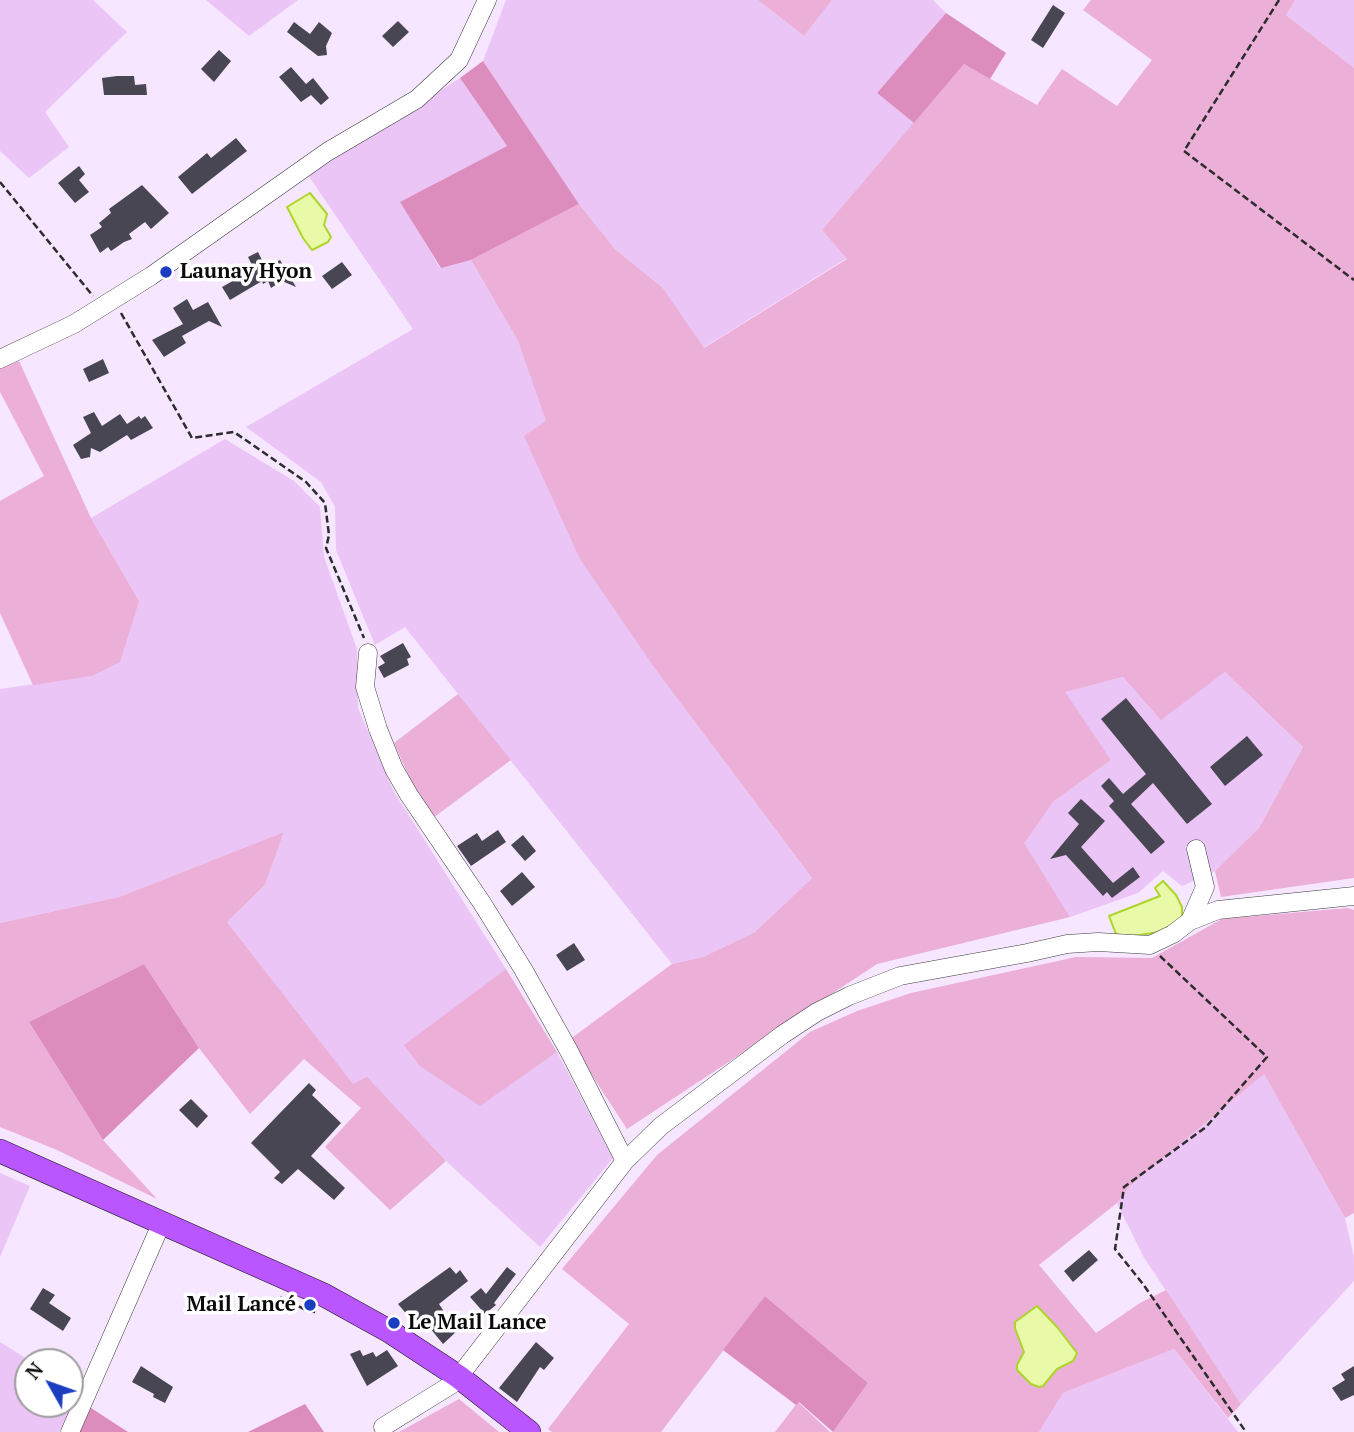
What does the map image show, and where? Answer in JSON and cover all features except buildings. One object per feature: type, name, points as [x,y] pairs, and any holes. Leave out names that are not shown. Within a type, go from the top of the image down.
[{"type":"main road","points":[[0,1151],[324,1295],[389,1331],[459,1377],[529,1432]]},
{"type":"street","points":[[0,359],[74,324],[151,276],[223,228],[327,152],[417,99],[458,60],[487,0]]},
{"type":"street","points":[[368,653],[365,687],[377,729],[394,768],[415,805],[482,903],[523,970],[569,1051],[625,1161]]},
{"type":"street","points":[[1190,921],[1205,887],[1196,849]]},
{"type":"street","points":[[383,1427],[454,1384],[625,1161],[661,1126],[817,1012],[900,976],[1067,944],[1098,942],[1150,945],[1173,934],[1190,921],[1218,910],[1354,896]]},
{"type":"street","points":[[70,1432],[162,1222]]},
{"type":"path","points":[[1279,0],[1184,151],[1354,280]]},
{"type":"path","points":[[0,182],[106,302],[192,438],[234,432],[306,482],[325,503],[329,535],[326,548],[362,632],[368,653]]},
{"type":"path","points":[[1150,945],[1267,1057],[1206,1127],[1124,1187],[1115,1249],[1143,1284],[1246,1432]]},
{"type":"shaded area","points":[[0,0],[93,0],[127,32],[45,112],[69,147],[29,178],[0,151]]},
{"type":"shaded area","points":[[206,0],[298,0],[249,36]]},
{"type":"shaded area","points":[[506,0],[758,0],[804,36],[832,0],[933,0],[946,13],[877,93],[914,123],[822,230],[847,258],[703,348],[661,286],[615,249],[579,204],[483,61]]},
{"type":"shaded area","points":[[758,0],[832,0],[804,36]]},
{"type":"shaded area","points":[[1091,0],[1295,0],[1286,15],[1354,68],[1354,878],[1221,897],[1215,871],[1259,828],[1303,747],[1225,672],[1161,720],[1123,677],[1065,692],[1111,760],[1054,801],[1024,843],[1070,917],[877,964],[627,1129],[569,1040],[672,964],[703,957],[755,932],[812,878],[658,673],[580,559],[524,436],[546,421],[518,341],[471,260],[579,204],[615,249],[662,287],[704,348],[847,259],[822,230],[964,64],[1037,105],[1062,69],[1117,106],[1152,60],[1083,10]]},
{"type":"shaded area","points":[[1295,0],[1354,0],[1354,68],[1286,15]]},
{"type":"shaded area","points":[[946,13],[1006,53],[990,79],[964,64],[914,123],[877,93]]},
{"type":"shaded area","points":[[483,61],[579,204],[471,260],[441,268],[400,202],[507,146],[460,78]]},
{"type":"shaded area","points":[[460,78],[507,146],[401,202],[440,268],[471,260],[518,341],[611,603],[658,673],[812,878],[755,932],[703,957],[672,964],[405,627],[375,645],[336,550],[335,507],[321,482],[246,427],[413,329],[308,175]]},
{"type":"shaded area","points":[[310,193],[327,214],[324,225],[331,237],[328,242],[312,250],[287,207]]},
{"type":"shaded area","points":[[19,361],[91,518],[139,601],[120,662],[92,676],[33,685],[0,613],[0,501],[44,476],[0,392],[0,369]]},
{"type":"shaded area","points":[[225,439],[294,481],[320,507],[324,557],[357,649],[358,708],[394,792],[506,969],[405,1045],[480,1105],[557,1052],[613,1158],[540,1247],[446,1161],[367,1078],[353,1085],[227,922],[265,885],[284,832],[119,897],[0,923],[0,689],[92,676],[139,601],[91,518]]},
{"type":"shaded area","points":[[1225,672],[1303,747],[1259,828],[1215,871],[1182,886],[1163,871],[1138,893],[1070,917],[1023,843],[1054,801],[1111,760],[1064,692],[1123,677],[1161,719]]},
{"type":"shaded area","points":[[458,694],[511,760],[433,818],[415,790],[394,743]]},
{"type":"shaded area","points":[[284,832],[265,885],[227,922],[353,1084],[367,1077],[446,1161],[390,1210],[325,1147],[361,1108],[304,1059],[250,1114],[199,1048],[144,964],[29,1022],[103,1140],[157,1199],[57,1150],[0,1127],[0,923],[119,897]]},
{"type":"shaded area","points":[[1163,881],[1176,895],[1182,907],[1182,918],[1166,931],[1126,937],[1116,934],[1109,916],[1160,896],[1155,888]]},
{"type":"shaded area","points":[[1347,908],[1354,910],[1354,1213],[1345,1218],[1264,1074],[1130,1186],[1117,1203],[1039,1265],[1096,1333],[1140,1303],[1166,1290],[1241,1404],[1228,1418],[1174,1349],[1063,1393],[1039,1432],[833,1432],[868,1383],[765,1296],[661,1432],[552,1432],[548,1429],[629,1324],[562,1269],[657,1155],[810,1032],[857,1011],[911,993],[1076,957],[1152,958],[1222,919]]},
{"type":"shaded area","points":[[144,964],[199,1048],[103,1140],[29,1022]]},
{"type":"shaded area","points":[[506,969],[557,1052],[480,1106],[420,1066],[404,1045]]},
{"type":"shaded area","points":[[1264,1074],[1345,1218],[1354,1257],[1354,1281],[1241,1404],[1143,1256],[1117,1203],[1130,1186]]},
{"type":"shaded area","points":[[0,1173],[30,1186],[0,1257]]},
{"type":"shaded area","points":[[765,1296],[868,1383],[833,1432],[799,1402],[796,1405],[723,1350]]},
{"type":"shaded area","points":[[1037,1306],[1077,1353],[1073,1361],[1057,1369],[1043,1386],[1039,1387],[1031,1384],[1017,1370],[1024,1352],[1015,1328],[1015,1322]]},
{"type":"shaded area","points":[[0,1342],[14,1351],[14,1418],[66,1418],[59,1432],[0,1432]]},
{"type":"shaded area","points":[[1174,1349],[1238,1432],[1039,1432],[1063,1393]]},
{"type":"shaded area","points":[[459,1399],[499,1432],[399,1432]]},
{"type":"shaded area","points":[[798,1402],[830,1432],[775,1432]]},
{"type":"shaded area","points":[[305,1404],[324,1432],[248,1432]]},
{"type":"shaded area","points":[[88,1406],[128,1432],[76,1432]]},
{"type":"place","name":"Launay Hyon","points":[[166,272]]},
{"type":"place","name":"Mail Lancé","points":[[310,1305]]},
{"type":"place","name":"Le Mail Lance","points":[[394,1323]]}]
